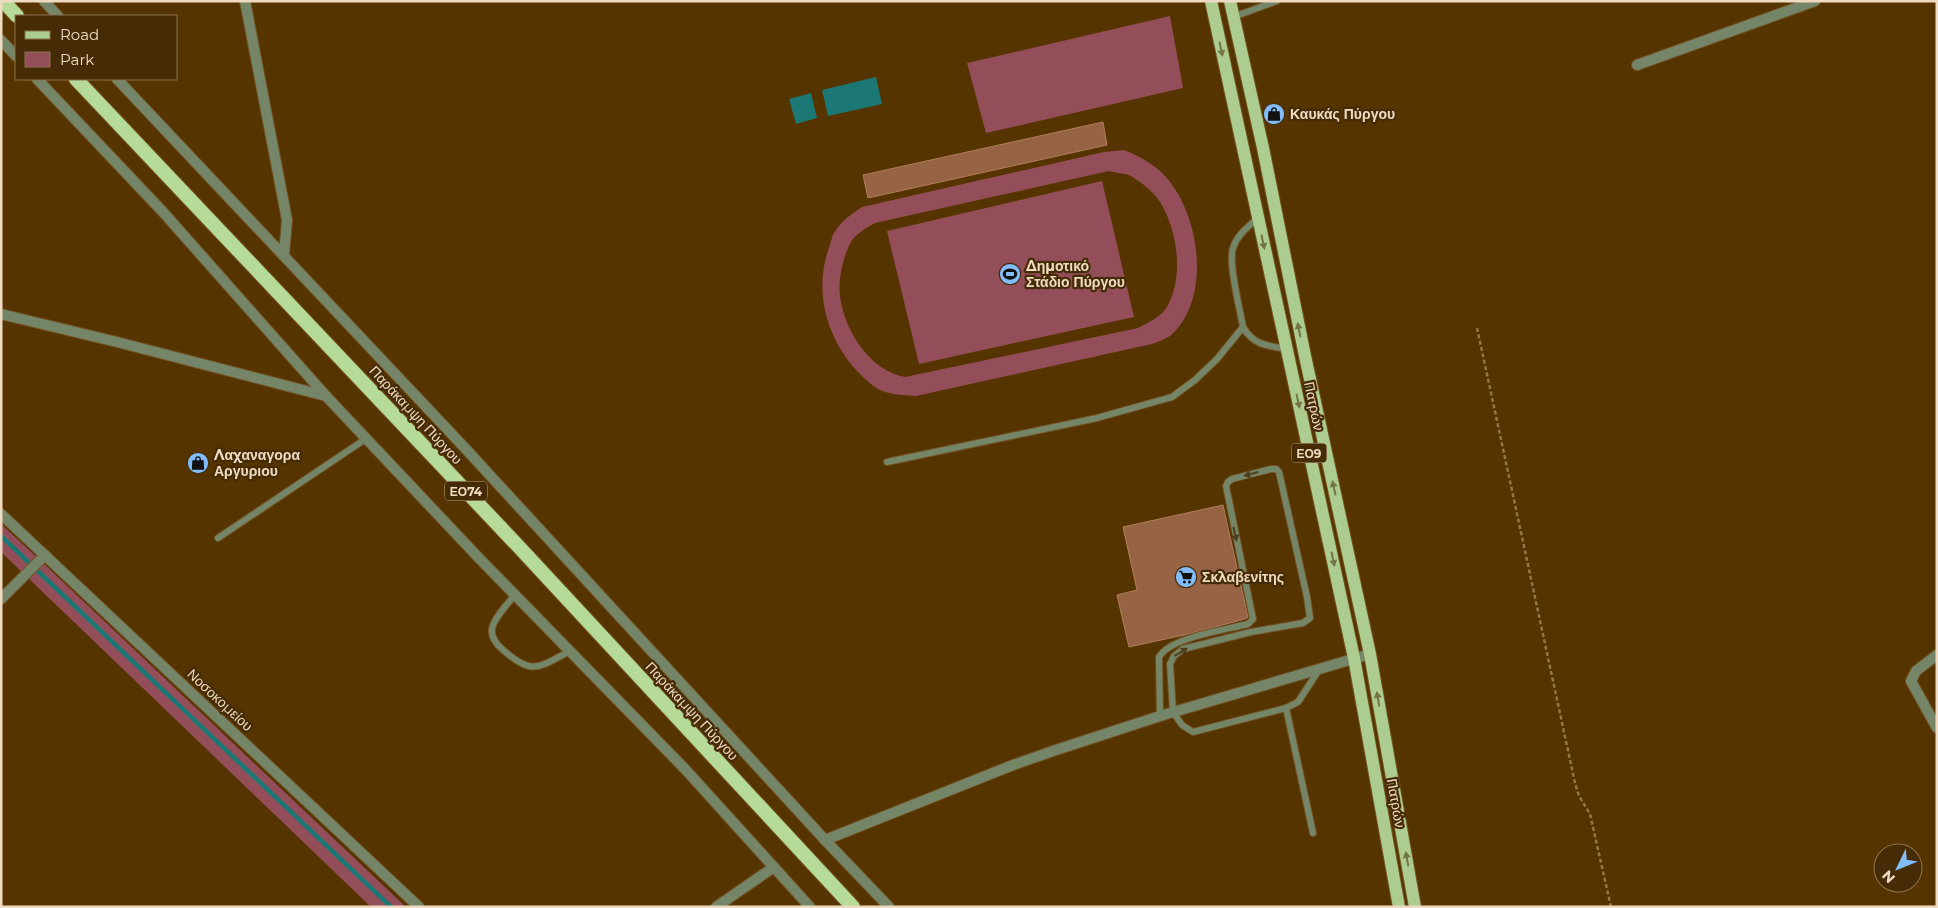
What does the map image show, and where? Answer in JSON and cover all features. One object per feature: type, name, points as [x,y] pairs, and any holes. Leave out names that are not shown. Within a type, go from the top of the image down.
[{"type":"highway","points":[[3,1],[16,15]]},
{"type":"highway","name":"Παράκαμψη Πύργου","points":[[77,80],[519,547],[853,907]]},
{"type":"main road","name":"Πατρών","points":[[1210,1],[1354,658],[1399,907]]},
{"type":"main road","name":"Πατρών","points":[[1230,1],[1370,654],[1415,907]]},
{"type":"main road","points":[[1306,438],[1322,433]]},
{"type":"street","points":[[44,1],[57,15]]},
{"type":"street","points":[[245,1],[287,220],[284,255]]},
{"type":"street","points":[[1637,65],[1815,1]]},
{"type":"street","points":[[1,40],[15,55]]},
{"type":"street","points":[[38,80],[163,212],[326,396],[515,595],[685,769],[810,907]]},
{"type":"street","points":[[118,80],[464,447],[888,907]]},
{"type":"street","points":[[1,314],[326,396]]},
{"type":"street","name":"Νοσοκομείου","points":[[1,514],[42,558],[419,907]]},
{"type":"street","points":[[1,598],[42,558]]},
{"type":"street","points":[[825,840],[1013,765],[1160,716],[1370,654]]},
{"type":"street","points":[[1937,655],[1916,671],[1911,682],[1937,728]]},
{"type":"street","points":[[716,907],[774,867]]},
{"type":"lane","points":[[1233,17],[1277,1]]},
{"type":"lane","points":[[1258,218],[1245,229],[1235,243],[1231,258],[1243,327],[1247,334],[1258,343],[1287,349]]},
{"type":"lane","points":[[887,462],[1097,418],[1172,397],[1195,380],[1217,359],[1243,327]]},
{"type":"lane","points":[[218,538],[367,438]]},
{"type":"lane","points":[[1160,716],[1159,657],[1162,652],[1182,641],[1248,624],[1253,621],[1252,608],[1226,486],[1232,478],[1271,468],[1279,472],[1310,618],[1303,623],[1251,632],[1183,649],[1174,656],[1170,664],[1173,712],[1182,725],[1193,732],[1286,708],[1298,702],[1321,668]]},
{"type":"lane","points":[[515,595],[497,618],[492,628],[493,637],[499,646],[516,662],[525,667],[532,668],[570,651]]},
{"type":"lane","points":[[1286,708],[1313,834]]},
{"type":"path","points":[[1477,328],[1575,783],[1579,796],[1590,814],[1611,907]]},
{"type":"green space","points":[[1170,16],[1183,88],[986,133],[967,63]]},
{"type":"green space","points":[[1124,150],[1150,163],[1163,174],[1176,190],[1186,210],[1193,232],[1196,278],[1192,300],[1184,320],[1170,336],[1152,344],[916,396],[882,391],[873,386],[858,372],[838,345],[831,330],[823,297],[824,264],[834,234],[844,220],[862,207],[1104,152]],"holes":[[[1109,171],[1126,174],[1143,184],[1160,202],[1171,225],[1176,252],[1176,280],[1166,309],[1155,318],[1138,328],[905,377],[882,367],[862,349],[844,314],[840,295],[840,280],[843,264],[851,242],[865,229],[875,223]]]},
{"type":"green space","name":"Δημοτικό Στάδιο Πύργου","points":[[1102,181],[1134,317],[919,364],[887,231]]},
{"type":"green space","points":[[1,524],[406,907],[371,907],[1,552]]},
{"type":"water","points":[[876,77],[882,104],[828,116],[822,90]]},
{"type":"water","points":[[811,93],[817,118],[796,124],[789,99]]},
{"type":"building","points":[[1103,122],[1107,145],[868,198],[863,175]]},
{"type":"building","name":"Σκλαβενίτης","points":[[1223,505],[1248,617],[1184,635],[1129,647],[1117,595],[1137,590],[1123,527]]},
{"type":"waterway","points":[[1,536],[391,907]]},
{"type":"place","name":"Καυκάς Πύργου","points":[[1274,114]]},
{"type":"place","name":"Δημοτικό Στάδιο Πύργου","points":[[1010,274]]},
{"type":"place","name":"Λαχαναγορα Αργυριου","points":[[198,463]]},
{"type":"place","name":"Σκλαβενίτης","points":[[1186,577]]}]
